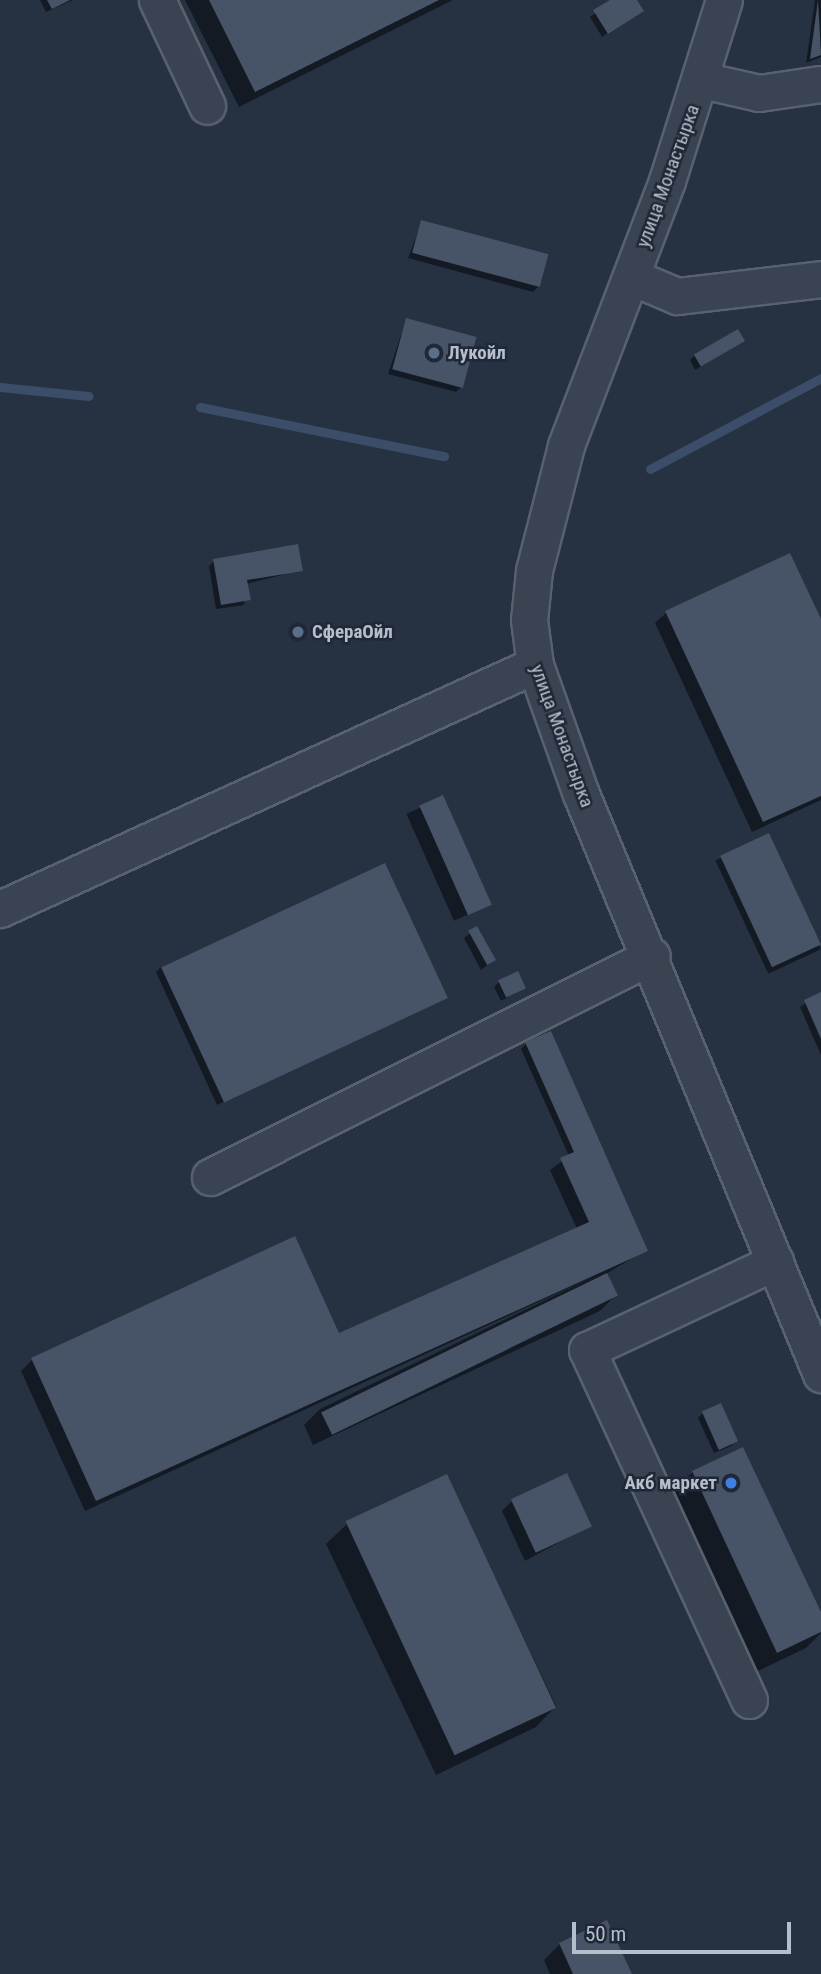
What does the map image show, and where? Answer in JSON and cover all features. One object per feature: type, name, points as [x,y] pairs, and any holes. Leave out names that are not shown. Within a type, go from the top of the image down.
[{"type":"street","points":[[158,0],[207,106]]},
{"type":"street","name":"улица Монастырка","points":[[724,0],[702,80],[632,277],[566,446],[534,572],[529,620],[535,665],[581,794],[652,956],[821,1374]]},
{"type":"street","points":[[702,80],[759,93],[821,84]]},
{"type":"street","points":[[632,277],[677,296],[821,279]]},
{"type":"street","points":[[0,909],[535,665]]},
{"type":"street","points":[[210,1177],[652,956]]},
{"type":"street","points":[[749,1700],[587,1350],[775,1262]]},
{"type":"building","points":[[47,0],[70,0],[52,9]]},
{"type":"building","points":[[209,0],[439,0],[255,92]]},
{"type":"building","points":[[610,0],[637,0],[644,11],[608,34],[593,10]]},
{"type":"building","points":[[818,0],[821,55],[810,59]]},
{"type":"building","points":[[421,220],[549,254],[540,287],[412,253]]},
{"type":"building","points":[[406,318],[477,337],[463,388],[392,369]]},
{"type":"building","points":[[738,329],[745,341],[701,367],[694,354]]},
{"type":"building","points":[[298,544],[303,571],[247,580],[251,600],[221,605],[213,559]]},
{"type":"building","points":[[790,553],[821,619],[821,796],[763,822],[665,611]]},
{"type":"building","points":[[443,795],[492,905],[468,915],[419,806]]},
{"type":"building","points":[[769,833],[821,944],[772,967],[720,856]]},
{"type":"building","points":[[385,863],[448,998],[224,1102],[161,967]]},
{"type":"building","points":[[477,926],[496,960],[487,965],[468,931]]},
{"type":"building","points":[[518,971],[526,988],[506,998],[498,980]]},
{"type":"building","points":[[821,992],[821,1039],[804,1000]]},
{"type":"building","points":[[551,1031],[648,1251],[96,1501],[31,1358],[295,1236],[339,1333],[589,1222],[560,1158],[574,1152],[525,1042]]},
{"type":"building","points":[[607,1273],[618,1295],[332,1435],[321,1412]]},
{"type":"building","points":[[721,1403],[738,1441],[719,1450],[702,1412]]},
{"type":"building","points":[[743,1447],[821,1612],[821,1632],[777,1653],[692,1471]]},
{"type":"building","points":[[567,1473],[592,1526],[536,1553],[511,1499]]},
{"type":"building","points":[[447,1474],[556,1708],[455,1755],[345,1521]]},
{"type":"building","points":[[607,1920],[632,1974],[573,1974],[559,1943]]},
{"type":"waterway","points":[[650,469],[821,378]]},
{"type":"waterway","points":[[0,387],[89,396]]},
{"type":"waterway","points":[[200,407],[444,456]]},
{"type":"place","name":"Лукойл","points":[[434,353]]},
{"type":"place","name":"СфераОйл","points":[[298,632]]},
{"type":"place","name":"Акб маркет","points":[[731,1483]]}]
